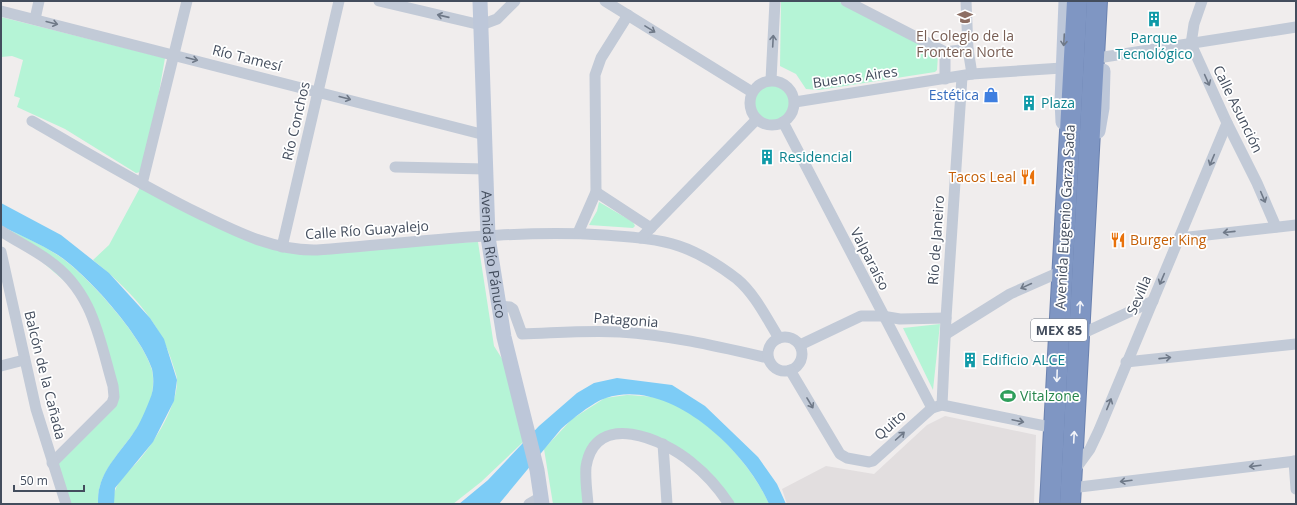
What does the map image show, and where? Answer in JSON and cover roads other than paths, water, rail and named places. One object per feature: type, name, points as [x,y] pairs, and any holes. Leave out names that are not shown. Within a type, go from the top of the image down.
[{"type":"highway","name":"Avenida Eugenio Garza Sada","points":[[1071,489],[1079,335],[1078,1]]},
{"type":"highway","name":"Avenida Eugenio Garza Sada","points":[[1050,504],[1062,271],[1078,159],[1097,1]]},
{"type":"street","points":[[35,19],[39,1]]},
{"type":"street","points":[[142,184],[187,1]]},
{"type":"street","name":"Río Conchos","points":[[282,248],[339,1]]},
{"type":"street","points":[[379,1],[481,25],[497,19],[515,1]]},
{"type":"street","name":"Avenida Río Pánuco","points":[[480,1],[488,236],[504,337],[537,470],[537,502]]},
{"type":"street","points":[[605,1],[752,92]]},
{"type":"street","points":[[771,80],[775,1]]},
{"type":"street","points":[[846,1],[944,52],[968,49]]},
{"type":"street","name":"Río de Janeiro","points":[[937,407],[946,334],[946,318],[967,76],[968,49],[966,1]]},
{"type":"street","points":[[1066,1],[1062,68],[1062,113],[1064,140],[1078,159],[1100,122],[1107,1]]},
{"type":"street","points":[[1191,44],[1194,24],[1202,1]]},
{"type":"street","name":"Río Tamesí","points":[[1,11],[319,91],[485,135]]},
{"type":"street","points":[[578,233],[596,192],[595,75],[605,51],[628,15]]},
{"type":"street","points":[[1104,57],[1296,27]]},
{"type":"street","name":"Calle Asunción","points":[[1191,44],[1227,124],[1257,183],[1276,227]]},
{"type":"street","points":[[944,52],[945,79]]},
{"type":"street","name":"Buenos Aires","points":[[795,102],[967,76],[1062,68]]},
{"type":"street","points":[[771,80],[787,86],[793,93],[795,102],[794,110],[790,117],[775,125],[766,124],[758,119],[751,107],[750,102],[752,92],[764,82],[771,80]]},
{"type":"street","points":[[641,238],[758,119]]},
{"type":"street","name":"Calle Río Guayalejo","points":[[32,121],[142,184],[224,225],[282,248],[317,250],[488,236],[578,233],[641,238],[686,249],[711,261],[738,280],[750,293],[779,338]]},
{"type":"street","name":"Valparaíso","points":[[783,122],[882,316],[937,407]]},
{"type":"street","name":"Sevilla","points":[[1071,489],[1090,449],[1227,124]]},
{"type":"street","points":[[395,167],[486,169]]},
{"type":"street","points":[[596,192],[651,228]]},
{"type":"street","points":[[1180,238],[1296,225]]},
{"type":"street","points":[[1,231],[49,260],[66,275],[84,298],[94,318],[113,386],[114,397],[112,403],[52,463]]},
{"type":"street","name":"Balcón de la Cañada","points":[[1,252],[24,360],[52,463],[66,504]]},
{"type":"street","points":[[946,334],[1010,294],[1062,271]]},
{"type":"street","points":[[1079,335],[1153,301]]},
{"type":"street","name":"Patagonia","points":[[499,306],[510,307],[513,309],[522,334],[621,332],[671,338],[768,358]]},
{"type":"street","points":[[800,345],[856,318],[882,316],[906,319],[946,318]]},
{"type":"street","points":[[779,338],[787,338],[800,345],[801,357],[799,363],[790,370],[780,370],[773,366],[768,358],[768,350],[772,343],[779,338]]},
{"type":"street","points":[[1126,362],[1296,344]]},
{"type":"street","points":[[1,366],[24,360]]},
{"type":"street","name":"Quito","points":[[790,370],[840,454],[847,458],[870,462],[937,407]]},
{"type":"street","points":[[937,407],[1055,428]]},
{"type":"street","points":[[588,504],[586,474],[588,459],[599,442],[612,434],[626,433],[640,435],[663,444],[691,462],[710,480],[729,504]]},
{"type":"street","points":[[663,444],[667,504]]},
{"type":"street","points":[[1071,489],[1295,461],[1296,489]]},
{"type":"water","points":[[1,203],[61,235],[109,273],[150,318],[164,339],[177,380],[174,401],[153,442],[115,488],[114,504],[98,504],[99,488],[106,472],[141,421],[153,388],[152,369],[146,355],[126,323],[84,276],[58,255],[1,226]]},
{"type":"water","points":[[617,378],[672,385],[705,406],[758,457],[777,484],[786,504],[769,504],[758,483],[743,462],[724,441],[702,423],[679,408],[655,398],[630,394],[601,400],[570,421],[561,429],[499,504],[459,504],[488,480],[539,426],[577,393],[594,383]]},
{"type":"place","name":"El Colegio de la Frontera Norte","points":[[965,17]]},
{"type":"place","name":"Parque Tecnológico","points":[[1154,19]]},
{"type":"place","name":"Estética","points":[[991,95]]},
{"type":"place","name":"Plaza","points":[[1029,103]]},
{"type":"place","name":"Residencial","points":[[767,157]]},
{"type":"place","name":"Tacos Leal","points":[[1028,177]]},
{"type":"place","name":"Burger King","points":[[1118,240]]},
{"type":"place","name":"Edificio ALCE","points":[[970,360]]},
{"type":"place","name":"Vitalzone","points":[[1008,396]]}]
